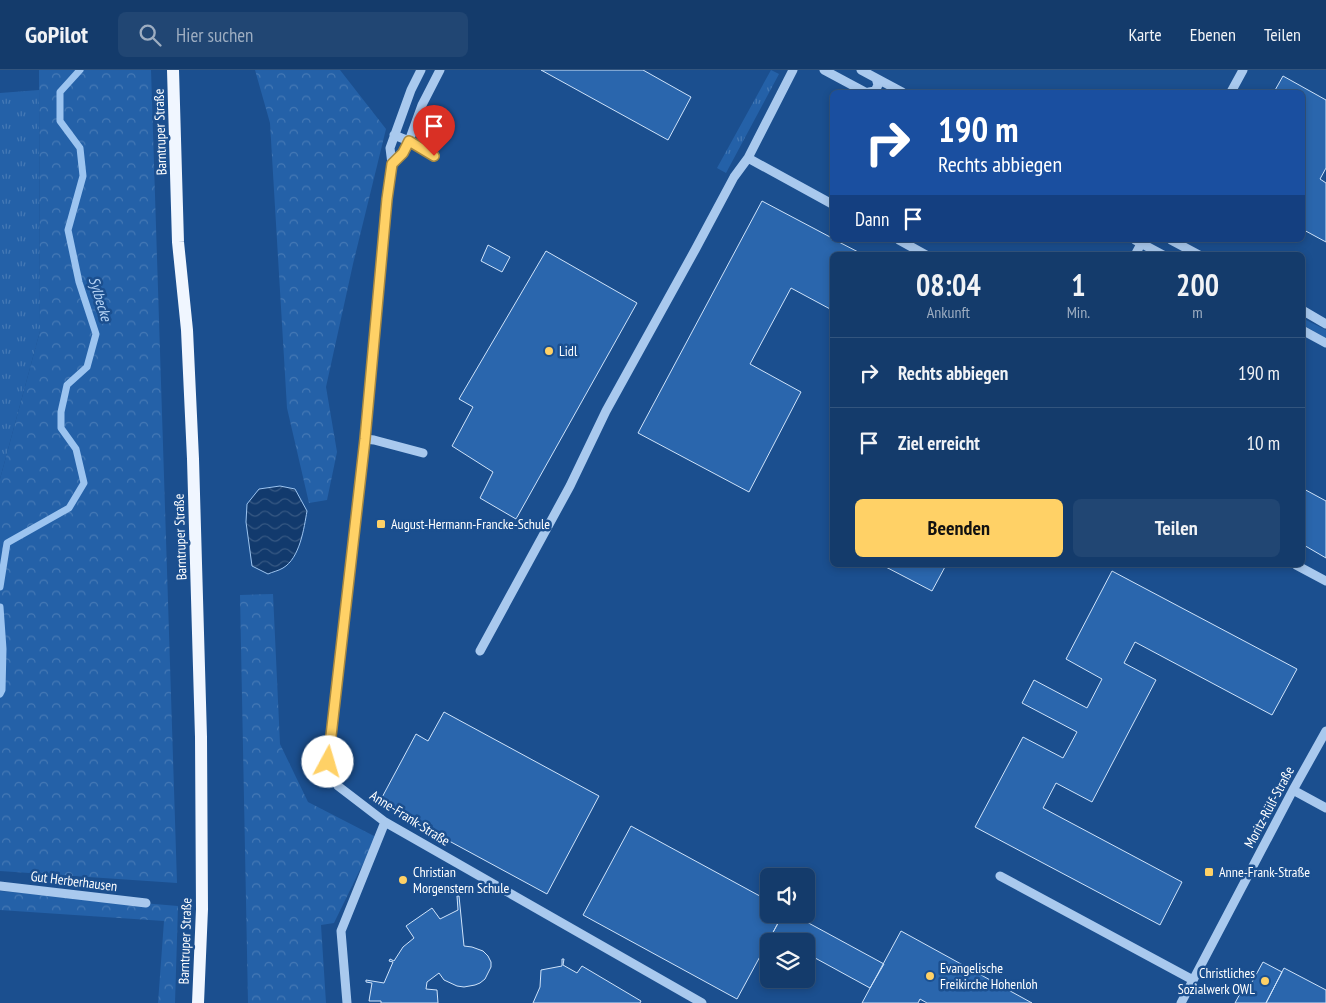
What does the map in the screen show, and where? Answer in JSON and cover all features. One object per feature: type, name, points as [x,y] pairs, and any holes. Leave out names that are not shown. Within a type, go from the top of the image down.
[{"type":"main road","name":"Barntruper Straße","points":[[173,70],[178,242],[187,330],[193,459],[201,717],[202,909],[198,1003]]},
{"type":"street","name":"Anne-Frank-Straße","points":[[421,70],[411,90],[390,148],[392,164],[387,199],[365,439],[328,762],[338,786],[385,822],[702,1003]]},
{"type":"street","name":"Anne-Frank-Straße","points":[[392,164],[403,153],[422,105],[440,70]]},
{"type":"street","points":[[480,651],[570,486],[606,411],[734,177],[748,158],[793,70]]},
{"type":"street","points":[[824,70],[840,75],[864,90]]},
{"type":"street","points":[[861,70],[898,90]]},
{"type":"street","points":[[1232,90],[1243,70]]},
{"type":"street","points":[[875,90],[878,85],[876,78]]},
{"type":"street","points":[[394,135],[409,141],[434,156]]},
{"type":"street","points":[[748,158],[830,203]]},
{"type":"street","points":[[903,242],[921,252]]},
{"type":"street","points":[[1143,242],[1158,252]]},
{"type":"street","points":[[1175,242],[1193,252]]},
{"type":"street","points":[[1177,252],[1184,247]]},
{"type":"street","points":[[1305,312],[1326,324]]},
{"type":"street","points":[[1305,332],[1326,343]]},
{"type":"street","points":[[365,439],[423,453]]},
{"type":"street","points":[[1300,567],[1326,581]]},
{"type":"street","name":"Moritz-Rülf-Straße","points":[[1181,1003],[1292,790],[1326,731]]},
{"type":"street","points":[[1292,790],[1326,808]]},
{"type":"street","points":[[347,1003],[341,930],[385,822]]},
{"type":"street","points":[[1000,876],[1193,980]]},
{"type":"street","name":"Gut Herberhausen","points":[[0,886],[146,903]]},
{"type":"green space","points":[[39,70],[151,70],[177,883],[0,871],[0,479],[40,331]]},
{"type":"green space","points":[[255,70],[340,70],[386,129],[353,264],[326,387],[337,452],[327,500],[309,503],[287,408],[270,123]]},
{"type":"green space","points":[[771,70],[779,74],[726,173],[717,168]]},
{"type":"green space","points":[[39,90],[40,331],[0,479],[0,93]]},
{"type":"green space","points":[[1305,320],[1326,330],[1326,338],[1305,326]]},
{"type":"green space","points":[[273,594],[280,744],[308,802],[376,837],[334,923],[321,925],[326,1003],[248,1003],[240,595]]},
{"type":"green space","points":[[0,891],[178,906],[175,1003],[158,1003],[164,921],[0,910]]},
{"type":"water","points":[[280,486],[295,489],[307,511],[300,542],[294,557],[283,568],[268,574],[252,566],[246,522],[247,504],[259,489]]},
{"type":"building","points":[[541,70],[643,70],[691,97],[668,140]]},
{"type":"building","points":[[1283,76],[1326,100],[1326,168],[1320,179],[1326,183],[1326,242],[1305,231],[1305,90],[1275,90]]},
{"type":"building","points":[[762,201],[830,237],[830,242],[839,242],[858,252],[830,252],[830,309],[791,288],[750,364],[801,392],[749,492],[638,433]]},
{"type":"building","points":[[488,245],[510,257],[502,272],[481,261]]},
{"type":"building","name":"Lidl","points":[[546,251],[637,303],[516,519],[480,498],[493,472],[452,446],[473,407],[459,399]]},
{"type":"building","points":[[1305,490],[1326,501],[1326,558],[1305,546]]},
{"type":"building","points":[[886,567],[945,567],[932,591]]},
{"type":"building","points":[[1112,571],[1297,669],[1272,715],[1135,642],[1124,663],[1156,680],[1092,802],[1056,783],[1043,808],[1182,882],[1160,925],[975,827],[1023,737],[1063,758],[1077,732],[1022,703],[1034,680],[1087,708],[1102,679],[1066,659]]},
{"type":"building","points":[[444,712],[599,796],[547,894],[379,803],[416,734],[428,741]]},
{"type":"building","points":[[631,826],[760,896],[760,923],[778,923],[773,933],[760,933],[760,956],[737,999],[583,915]]},
{"type":"building","points":[[457,896],[459,896],[464,946],[483,951],[491,962],[491,967],[485,979],[475,985],[464,987],[444,980],[439,973],[427,982],[426,989],[437,990],[438,1003],[381,1003],[381,1001],[369,1001],[372,983],[366,982],[366,980],[384,983],[393,962],[389,961],[390,959],[394,961],[403,947],[414,938],[406,926],[432,908],[440,919],[458,910]]},
{"type":"building","points":[[778,923],[809,923],[884,964],[870,988],[815,958],[815,933],[773,933]]},
{"type":"building","name":"Evangelische Freikirche Hohenloh","points":[[901,931],[1032,1003],[927,1003],[920,999],[918,1003],[862,1003]]},
{"type":"building","points":[[562,959],[564,959],[563,965],[577,973],[582,966],[641,1001],[640,1003],[533,1003],[540,987],[541,970],[562,966]]},
{"type":"building","name":"Christliches Sozialwerk OWL","points":[[1263,962],[1282,972],[1266,1003],[1235,1003],[1242,990],[1246,993]]},
{"type":"building","points":[[1284,968],[1326,990],[1326,1003],[1266,1003]]},
{"type":"waterway","name":"Sylbecke","points":[[0,587],[7,543],[69,508],[84,483],[76,449],[61,428],[61,412],[67,385],[87,367],[96,334],[79,282],[68,230],[83,176],[80,148],[60,121],[60,92],[80,70]]},
{"type":"waterway","name":"Sylbecke","points":[[0,607],[3,649],[2,690],[0,694]]},
{"type":"place","name":"Lidl","points":[[549,351]]},
{"type":"place","name":"August-Hermann-Francke-Schule","points":[[381,524]]},
{"type":"place","name":"Anne-Frank-Straße","points":[[1209,872]]},
{"type":"place","name":"Christian Morgenstern Schule","points":[[403,880]]},
{"type":"place","name":"Evangelische Freikirche Hohenloh","points":[[930,976]]},
{"type":"place","name":"Christliches Sozialwerk OWL","points":[[1265,981]]},
{"type":"route","points":[[328,762],[365,439],[387,199],[392,164],[403,153],[409,141],[434,156]]}]
